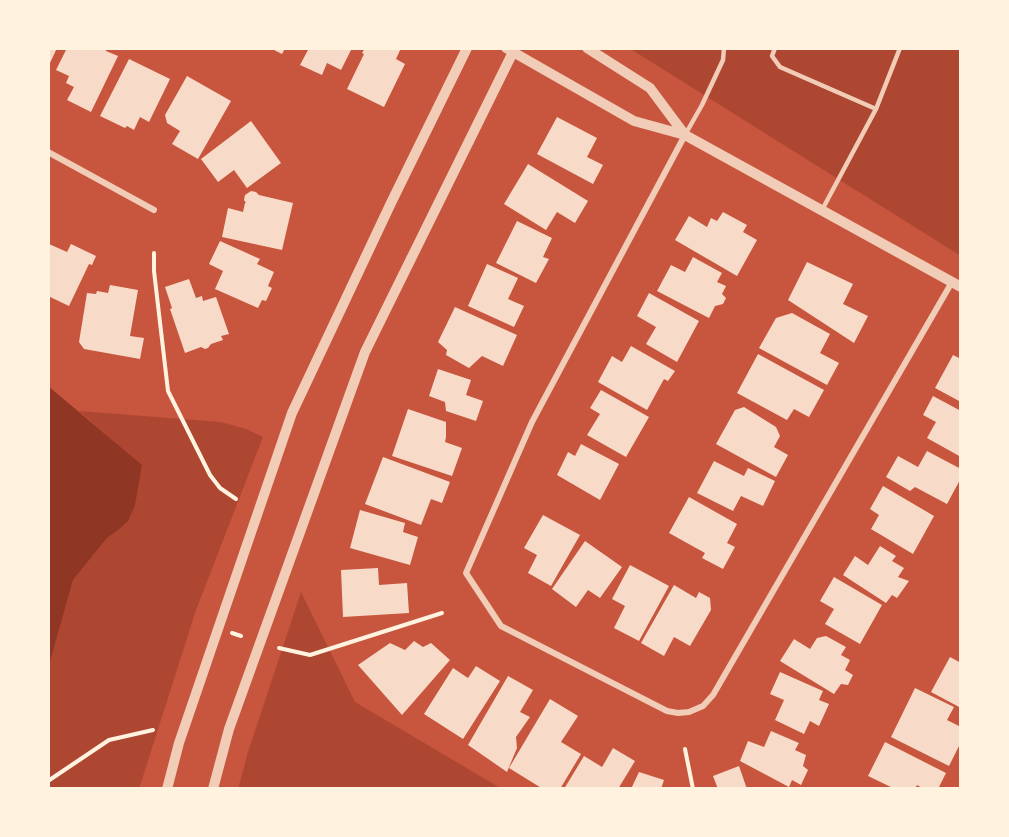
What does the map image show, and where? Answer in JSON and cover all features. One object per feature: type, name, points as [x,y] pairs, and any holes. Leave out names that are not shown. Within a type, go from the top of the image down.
[{"type":"street","points":[[167,789],[182,732],[292,413],[467,48]]},
{"type":"street","points":[[587,48],[651,88],[685,135]]},
{"type":"street","points":[[213,789],[229,729],[365,352],[511,49],[634,121],[685,135],[957,285],[712,695],[703,706],[688,712],[678,713],[654,705],[501,626],[466,573],[532,422],[685,135]]},
{"type":"street","points":[[48,152],[154,210]]},
{"type":"lane","points":[[685,135],[723,60],[724,48]]},
{"type":"lane","points":[[775,48],[772,56],[780,67],[876,109]]},
{"type":"lane","points":[[822,210],[876,109],[900,48]]},
{"type":"path","points":[[154,253],[154,271],[168,391],[210,475],[220,488],[236,498]]},
{"type":"path","points":[[279,648],[310,655],[442,613]]},
{"type":"path","points":[[48,782],[109,740],[153,730]]},
{"type":"path","points":[[685,750],[693,789]]},
{"type":"shaded area","points":[[629,48],[961,48],[961,256]]},
{"type":"shaded area","points":[[48,386],[142,465],[135,505],[128,521],[107,538],[73,580],[48,669]]},
{"type":"shaded area","points":[[79,411],[221,422],[246,429],[263,437],[196,610],[139,789],[48,789],[48,669],[73,580],[107,538],[117,531],[142,466]]},
{"type":"shaded area","points":[[301,592],[355,702],[502,789],[238,789]]},
{"type":"building","points":[[48,48],[57,48],[50,63],[48,63]]},
{"type":"building","points":[[67,48],[105,48],[106,51],[118,56],[91,112],[67,100],[74,87],[66,83],[69,76],[56,70]]},
{"type":"building","points":[[270,48],[285,48],[282,54]]},
{"type":"building","points":[[309,48],[352,48],[341,70],[327,63],[322,75],[300,65]]},
{"type":"building","points":[[365,48],[401,48],[396,59],[405,64],[384,107],[347,89]]},
{"type":"building","points":[[129,59],[170,79],[149,122],[140,117],[134,130],[100,116]]},
{"type":"building","points":[[187,76],[231,101],[198,159],[172,144],[180,131],[167,123],[165,115]]},
{"type":"building","points":[[557,117],[597,138],[587,157],[603,165],[593,184],[537,154]]},
{"type":"building","points":[[251,121],[281,163],[247,188],[234,170],[218,182],[201,159]]},
{"type":"building","points":[[528,164],[588,201],[575,223],[557,212],[546,230],[504,204]]},
{"type":"building","points":[[251,191],[293,203],[282,250],[222,237],[228,208],[243,212],[246,203],[245,195]]},
{"type":"building","points":[[723,212],[747,225],[743,232],[757,240],[737,276],[675,240],[689,216],[707,227],[711,218],[717,221]]},
{"type":"building","points":[[517,221],[552,238],[543,257],[549,259],[536,283],[496,263]]},
{"type":"building","points":[[220,241],[260,259],[257,264],[274,272],[268,286],[272,288],[266,301],[262,300],[258,308],[215,289],[223,271],[209,264]]},
{"type":"building","points":[[49,244],[67,252],[71,244],[96,256],[92,265],[89,264],[69,306],[48,296]]},
{"type":"building","points":[[693,257],[722,273],[717,282],[726,286],[722,294],[726,298],[723,304],[715,306],[709,318],[657,291],[671,265],[685,272]]},
{"type":"building","points":[[807,262],[853,284],[843,304],[868,316],[854,343],[788,300]]},
{"type":"building","points":[[487,264],[518,278],[508,299],[524,306],[514,327],[468,306]]},
{"type":"building","points":[[189,279],[196,298],[202,296],[203,301],[216,297],[229,334],[221,336],[223,340],[211,344],[208,348],[201,347],[185,353],[165,287]]},
{"type":"building","points":[[110,285],[138,290],[130,336],[144,338],[140,359],[84,349],[79,342],[87,293],[96,294],[97,291],[108,293]]},
{"type":"building","points":[[649,293],[699,321],[677,362],[646,344],[656,327],[637,316]]},
{"type":"building","points":[[455,307],[517,335],[503,366],[482,356],[469,368],[446,355],[447,350],[438,342]]},
{"type":"building","points":[[792,313],[830,334],[820,353],[839,363],[827,385],[759,348],[776,318]]},
{"type":"building","points":[[631,346],[675,371],[668,381],[664,379],[647,410],[598,382],[612,356],[622,362]]},
{"type":"building","points":[[758,354],[824,390],[809,417],[794,409],[787,420],[737,393]]},
{"type":"building","points":[[953,355],[961,359],[961,402],[935,388]]},
{"type":"building","points":[[438,369],[471,380],[466,395],[483,401],[476,421],[446,411],[445,402],[429,396]]},
{"type":"building","points":[[601,390],[649,417],[626,457],[587,435],[600,414],[590,408]]},
{"type":"building","points":[[933,396],[961,411],[961,457],[927,438],[936,422],[923,415]]},
{"type":"building","points":[[744,407],[776,427],[780,436],[774,447],[788,455],[776,477],[716,444],[735,410]]},
{"type":"building","points":[[408,409],[446,422],[445,442],[462,448],[452,476],[392,456]]},
{"type":"building","points":[[581,444],[619,464],[600,500],[557,475],[568,452],[575,456]]},
{"type":"building","points":[[927,451],[961,469],[961,478],[947,504],[915,487],[910,491],[886,477],[898,456],[918,467]]},
{"type":"building","points":[[383,457],[450,482],[442,503],[431,499],[421,525],[365,504]]},
{"type":"building","points":[[714,461],[744,476],[748,468],[775,481],[763,506],[741,496],[733,511],[697,493]]},
{"type":"building","points":[[883,486],[934,516],[913,554],[871,529],[879,515],[870,509]]},
{"type":"building","points":[[689,497],[737,524],[727,543],[735,547],[723,569],[702,558],[705,553],[669,533]]},
{"type":"building","points":[[360,510],[405,523],[403,532],[418,537],[410,565],[350,548]]},
{"type":"building","points":[[543,515],[580,535],[551,586],[528,573],[537,555],[524,548]]},
{"type":"building","points":[[585,541],[622,567],[600,598],[588,590],[576,607],[552,589]]},
{"type":"building","points":[[880,546],[896,556],[892,561],[904,568],[898,577],[909,581],[897,598],[892,595],[886,603],[843,575],[855,556],[868,565]]},
{"type":"building","points":[[630,565],[669,586],[639,641],[614,628],[625,606],[612,599]]},
{"type":"building","points":[[378,568],[379,585],[407,583],[409,613],[343,617],[341,570]]},
{"type":"building","points":[[834,577],[882,605],[860,644],[825,624],[834,609],[820,601]]},
{"type":"building","points":[[674,585],[696,598],[699,592],[710,598],[711,610],[690,646],[674,637],[664,656],[641,643]]},
{"type":"building","points":[[826,636],[846,647],[841,655],[850,660],[845,670],[853,675],[848,685],[841,684],[834,694],[780,661],[794,639],[810,649],[817,638]]},
{"type":"building","points":[[414,641],[423,647],[431,643],[450,660],[402,715],[358,665],[390,643],[405,650]]},
{"type":"building","points":[[950,657],[961,663],[961,708],[931,692]]},
{"type":"building","points":[[476,666],[500,681],[463,739],[424,714],[453,668],[468,678]]},
{"type":"building","points":[[780,672],[823,691],[819,700],[829,704],[819,726],[810,721],[804,734],[775,720],[784,700],[770,694]]},
{"type":"building","points":[[508,676],[533,690],[520,712],[530,717],[516,737],[517,748],[507,772],[468,745]]},
{"type":"building","points":[[915,688],[954,707],[947,720],[961,727],[961,742],[949,766],[891,737]]},
{"type":"building","points":[[550,699],[578,716],[561,742],[581,754],[560,789],[543,789],[509,768]]},
{"type":"building","points":[[771,731],[799,743],[795,750],[806,755],[803,766],[808,770],[801,785],[792,780],[789,787],[740,761],[748,741],[764,747]]},
{"type":"building","points":[[885,742],[946,773],[938,789],[924,789],[917,785],[915,789],[895,789],[868,776]]},
{"type":"building","points":[[613,748],[635,761],[618,789],[564,789],[584,756],[602,767]]},
{"type":"building","points":[[739,766],[747,789],[718,789],[713,776]]},
{"type":"building","points":[[639,772],[664,780],[661,789],[631,789]]}]
